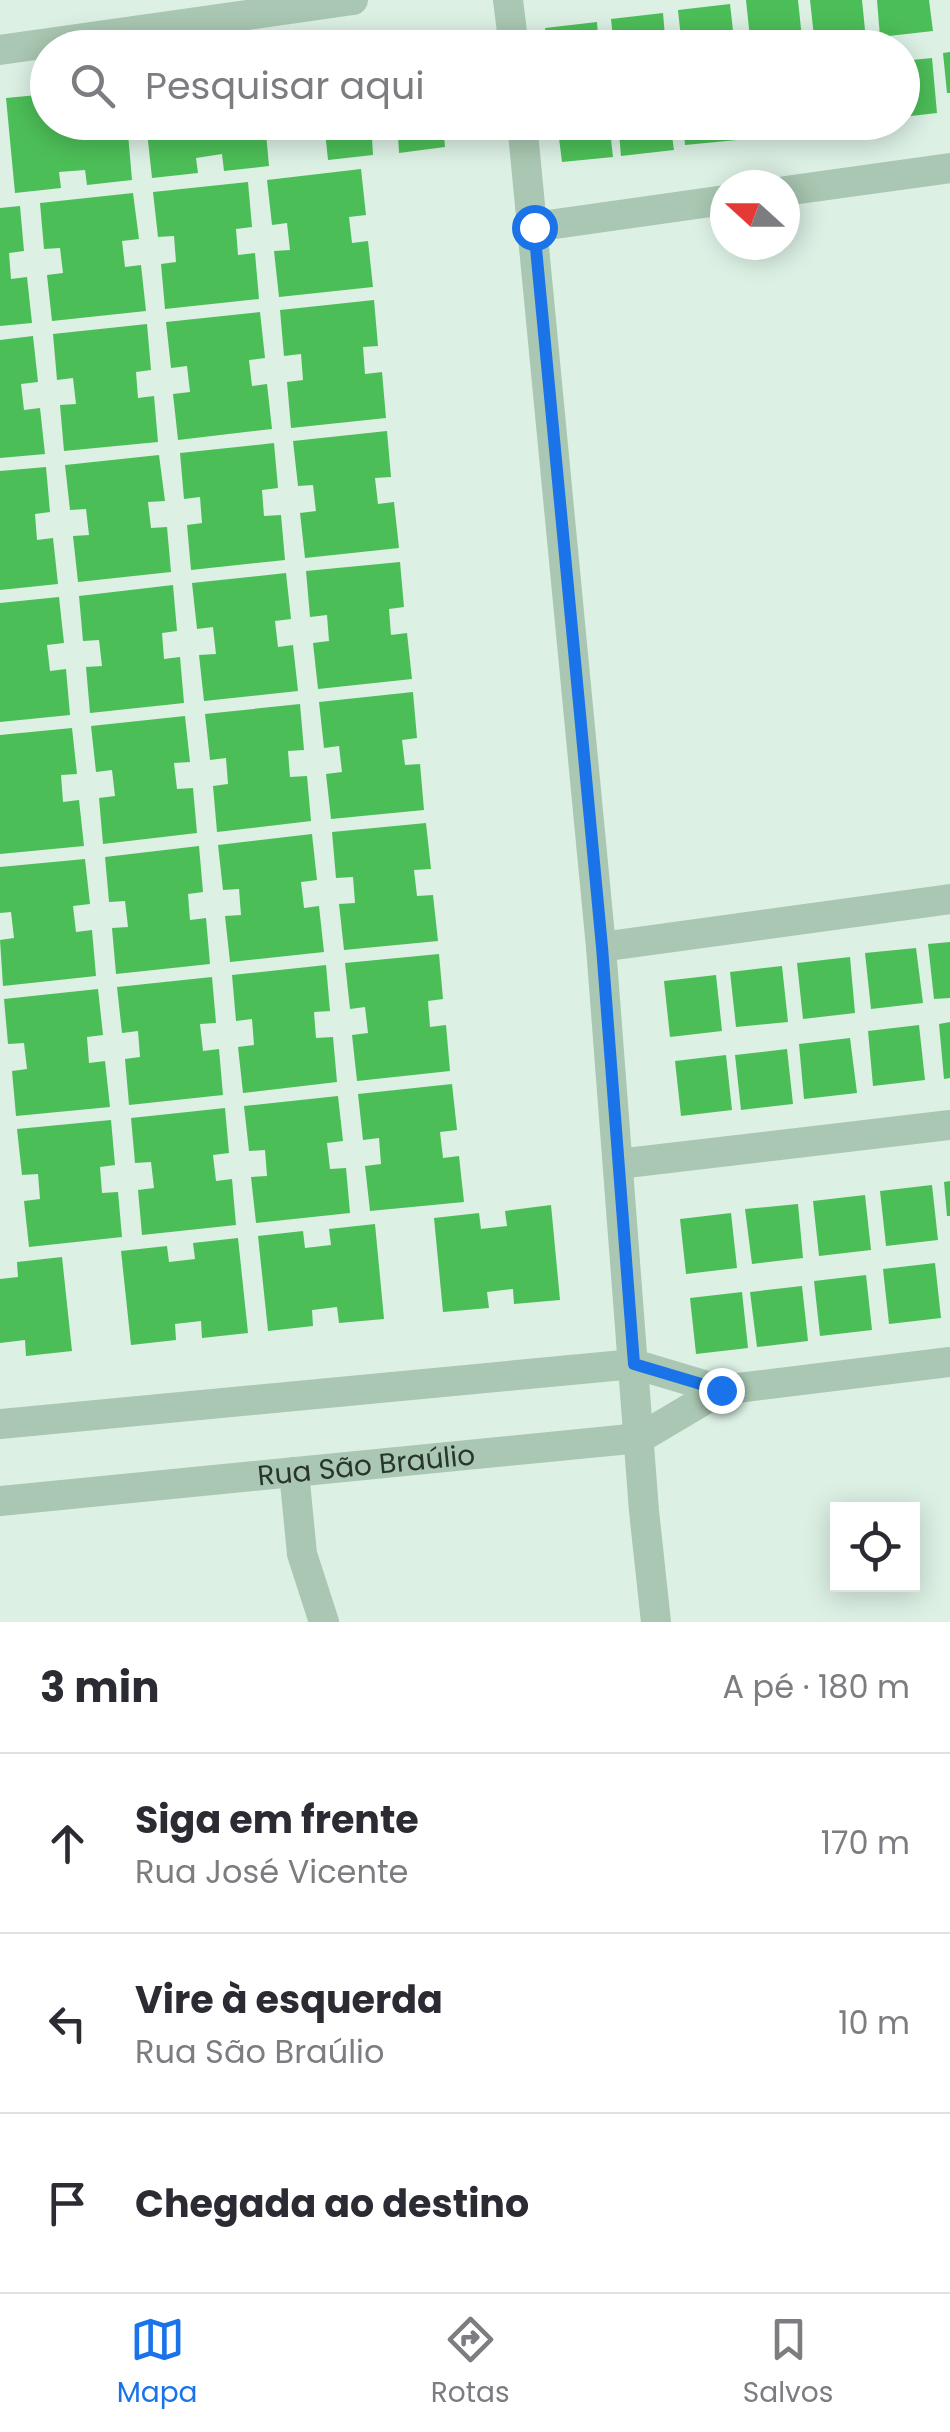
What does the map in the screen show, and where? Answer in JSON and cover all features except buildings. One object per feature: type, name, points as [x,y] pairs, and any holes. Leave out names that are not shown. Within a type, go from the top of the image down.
[{"type":"street","points":[[141,30],[353,0]]},
{"type":"street","points":[[508,0],[512,30]]},
{"type":"street","points":[[0,50],[30,46]]},
{"type":"street","points":[[524,140],[602,947],[656,1622]]},
{"type":"street","points":[[800,189],[950,168]]},
{"type":"street","points":[[534,227],[710,202]]},
{"type":"street","points":[[602,947],[950,899]]},
{"type":"street","points":[[618,1164],[950,1125]]},
{"type":"street","name":"Rua São Braúlio","points":[[0,1424],[634,1364],[721,1390],[950,1362]]},
{"type":"street","name":"Rua São Braúlio","points":[[0,1502],[640,1438],[721,1390]]},
{"type":"street","points":[[294,1472],[302,1554],[324,1622]]},
{"type":"route","points":[[534,227],[602,947],[634,1364],[721,1390]]}]
